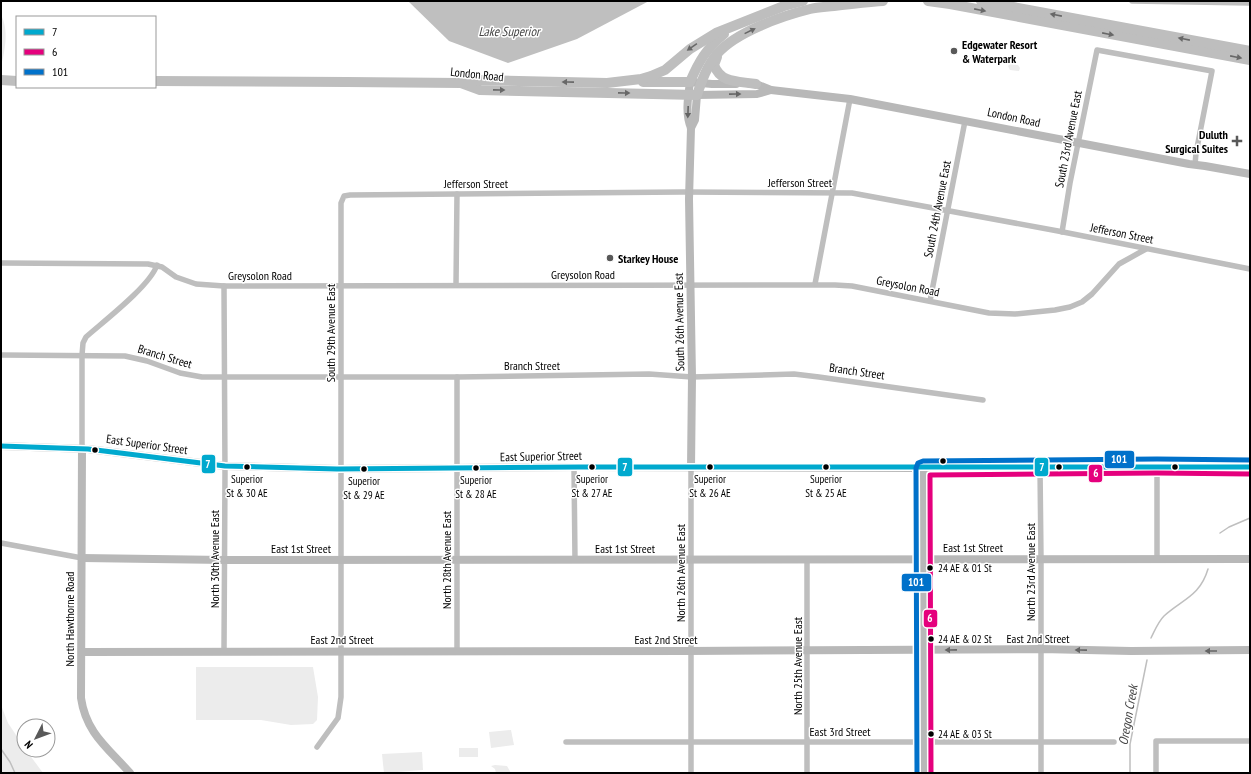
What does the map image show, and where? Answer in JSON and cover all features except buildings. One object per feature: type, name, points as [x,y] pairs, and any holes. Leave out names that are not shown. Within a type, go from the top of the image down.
[{"type":"highway","points":[[461,84],[481,80],[607,83],[641,79],[658,73],[716,33],[784,6],[803,1]]},
{"type":"highway","points":[[693,95],[701,83],[706,70],[718,53],[740,36],[765,24],[811,9],[883,1]]},
{"type":"highway","points":[[928,1],[1250,60]]},
{"type":"highway","points":[[981,1],[1250,51]]},
{"type":"highway","points":[[690,82],[703,55],[714,42],[739,24]]},
{"type":"highway","points":[[718,53],[714,65],[716,72],[725,79],[756,84]]},
{"type":"highway","points":[[1,80],[16,81]]},
{"type":"highway","name":"London Road","points":[[156,81],[461,84],[480,90],[693,95]]},
{"type":"highway","name":"London Road","points":[[607,83],[690,82]]},
{"type":"street","points":[[1132,1],[1250,3]]},
{"type":"street","name":"South 23rd Avenue East","points":[[1062,232],[1097,50],[1212,71],[1195,165]]},
{"type":"street","name":"London Road","points":[[690,82],[756,84],[771,90],[850,99],[1078,144],[1250,174]]},
{"type":"street","name":"South 26th Avenue East","points":[[690,82],[693,95],[687,119],[691,128],[689,192],[692,377],[691,468]]},
{"type":"street","name":"London Road","points":[[693,95],[757,94],[771,90]]},
{"type":"street","points":[[815,284],[850,99]]},
{"type":"street","name":"South 24th Avenue East","points":[[930,301],[966,121]]},
{"type":"street","name":"Jefferson Street","points":[[344,197],[350,195],[689,192],[852,193],[1250,269]]},
{"type":"street","points":[[456,285],[457,194]]},
{"type":"street","name":"South 29th Avenue East","points":[[317,748],[332,728],[339,715],[341,697],[342,377],[340,203],[344,197]]},
{"type":"street","name":"Greysolon Road","points":[[1,263],[148,264],[166,269],[176,277],[189,282],[200,285],[224,286],[815,284],[852,286],[984,312],[1008,314],[1048,311],[1070,307],[1082,302],[1092,294],[1119,264],[1146,249]]},
{"type":"street","points":[[82,448],[82,355],[85,338],[146,284],[157,266]]},
{"type":"street","name":"North 30th Avenue East","points":[[224,286],[224,651]]},
{"type":"street","name":"Branch Street","points":[[1,355],[125,356],[147,361],[189,376],[224,377],[457,377],[649,374],[692,377],[801,375],[983,400]]},
{"type":"street","name":"North 28th Avenue East","points":[[457,377],[457,651]]},
{"type":"street","name":"East Superior Street","points":[[1,446],[82,448],[225,466],[341,469],[574,467],[1250,467]]},
{"type":"street","name":"North Hawthorne Road","points":[[82,448],[81,698],[87,722],[98,739],[130,773]]},
{"type":"street","points":[[1157,466],[1157,559]]},
{"type":"street","points":[[574,467],[575,560]]},
{"type":"street","name":"North 23rd Avenue East","points":[[1040,467],[1041,773]]},
{"type":"street","name":"North 26th Avenue East","points":[[691,468],[691,773]]},
{"type":"street","points":[[923,468],[924,773]]},
{"type":"street","name":"East 1st Street","points":[[1,543],[82,558],[225,560],[1041,558],[1250,559]]},
{"type":"street","name":"North 25th Avenue East","points":[[807,559],[807,773]]},
{"type":"street","name":"East 2nd Street","points":[[82,652],[808,651],[1041,649],[1250,650]]},
{"type":"street","points":[[1156,773],[1156,741],[1250,741]]},
{"type":"street","name":"East 3rd Street","points":[[566,742],[1114,742]]},
{"type":"shaded area","points":[[1,15],[6,34],[1,66]]},
{"type":"shaded area","points":[[1010,64],[1018,65],[1020,68],[1019,71],[1010,70],[1008,66]]},
{"type":"shaded area","points":[[196,667],[313,667],[318,697],[317,720],[313,724],[291,725],[261,720],[196,720]]},
{"type":"shaded area","points":[[1,705],[8,723],[16,735],[16,758],[32,758],[43,773],[1,773]]},
{"type":"shaded area","points":[[511,730],[514,745],[491,748],[489,732]]},
{"type":"shaded area","points":[[459,748],[478,748],[478,757],[459,757]]},
{"type":"shaded area","points":[[422,752],[423,770],[384,773],[382,754]]},
{"type":"shaded area","points":[[491,766],[507,766],[511,773],[496,773],[495,769]]},
{"type":"water","name":"Lake Superior","points":[[408,1],[649,1],[577,39],[508,63],[449,41]]},
{"type":"waterway","name":"Oregon Creek","points":[[1220,533],[1229,527],[1250,518]]},
{"type":"waterway","name":"Oregon Creek","points":[[1151,638],[1158,623],[1164,616],[1196,591],[1205,578],[1208,569]]},
{"type":"waterway","name":"Oregon Creek","points":[[1130,773],[1130,744],[1147,660]]},
{"type":"waterway","points":[[1,749],[10,762],[15,773]]},
{"type":"transit line","name":"7","points":[[1,446],[88,449],[225,466],[337,469],[579,467],[1250,467]]},
{"type":"transit line","name":"101","points":[[917,773],[916,468],[918,463],[923,461],[1157,459],[1250,460]]},
{"type":"transit line","name":"6","points":[[931,773],[930,475],[1157,473],[1250,474]]},
{"type":"place","name":"Edgewater Resort & Waterpark","points":[[954,51]]},
{"type":"place","name":"Duluth Surgical Suites","points":[[1237,141]]},
{"type":"place","name":"Starkey House","points":[[610,258]]},
{"type":"place","name":"Superior St & 30 AE","points":[[247,467]]},
{"type":"place","name":"Superior St & 27 AE","points":[[592,467]]},
{"type":"place","name":"Superior St & 26 AE","points":[[710,467]]},
{"type":"place","name":"Superior St & 25 AE","points":[[826,467]]},
{"type":"place","name":"Superior St & 28 AE","points":[[476,468]]},
{"type":"place","name":"Superior St & 29 AE","points":[[364,469]]},
{"type":"place","name":"24 AE & 01 St","points":[[930,568]]},
{"type":"place","name":"24 AE & 02 St","points":[[931,639]]},
{"type":"place","name":"24 AE & 03 St","points":[[931,734]]}]
